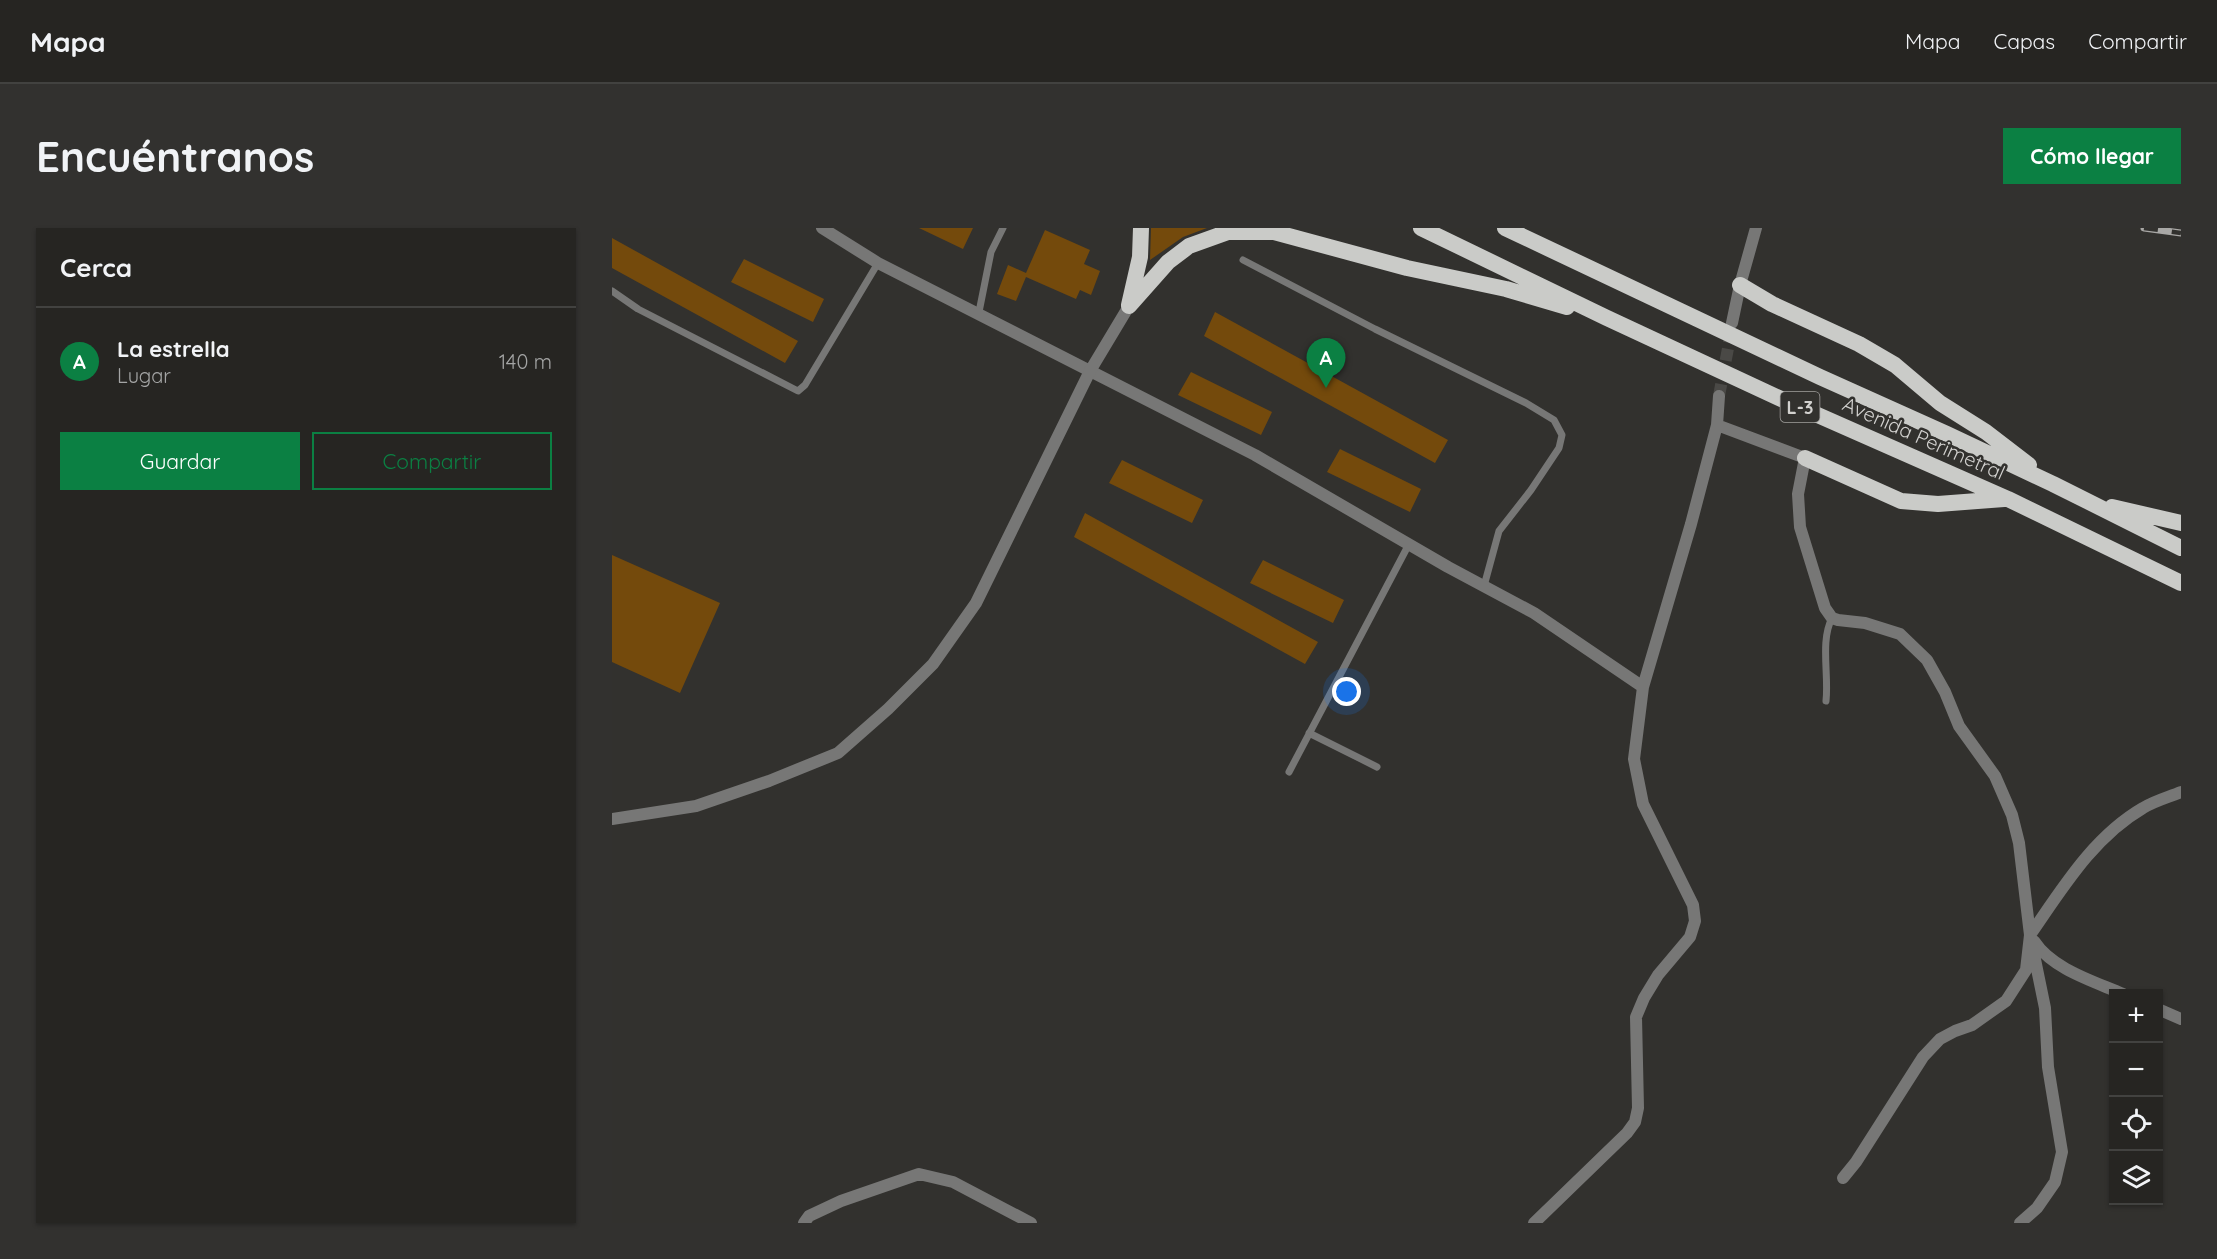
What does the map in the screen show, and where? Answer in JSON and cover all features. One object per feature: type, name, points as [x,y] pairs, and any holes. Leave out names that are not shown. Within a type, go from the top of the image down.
[{"type":"highway","points":[[1129,306],[1140,257],[1142,228]]},
{"type":"highway","name":"Avenida Perimetral","points":[[1421,228],[1607,318],[2008,499],[2181,583]]},
{"type":"highway","name":"Avenida Perimetral","points":[[1505,228],[2053,484],[2181,549]]},
{"type":"highway","points":[[1129,306],[1168,262],[1189,246],[1228,231],[1274,232],[1418,270],[1506,290],[1607,318]]},
{"type":"highway","points":[[1740,285],[1772,304],[1859,345],[1895,365],[1940,403],[1986,432],[2053,484]]},
{"type":"highway","points":[[1805,458],[1901,501],[1938,504],[2008,499]]},
{"type":"highway","points":[[1938,504],[1948,494],[1948,479],[1940,469]]},
{"type":"highway","points":[[2087,501],[2181,523]]},
{"type":"street","points":[[822,228],[878,263],[979,312],[1254,455],[1534,614],[1643,687]]},
{"type":"street","points":[[1732,323],[1754,228]]},
{"type":"street","points":[[612,819],[696,806],[769,782],[838,753],[888,709],[933,664],[976,603],[1090,371],[1129,306]]},
{"type":"street","points":[[1534,1223],[1627,1134],[1635,1122],[1638,1108],[1636,1017],[1658,975],[1690,937],[1695,921],[1693,905],[1643,804],[1634,759],[1643,687],[1691,524],[1717,425],[1719,396]]},
{"type":"street","name":"L-3","points":[[1717,425],[1805,458]]},
{"type":"street","points":[[1805,458],[1798,494],[1800,527],[1827,613],[1832,618],[1865,623],[1900,634],[1927,660],[1945,692],[1959,726],[1995,776],[2012,815],[2019,843],[2030,935],[2045,1008],[2048,1067],[2062,1152],[2055,1182],[2037,1208],[2020,1223]]},
{"type":"street","points":[[1843,1178],[1923,1057],[1940,1040],[1972,1025],[2006,1002],[2026,970],[2030,935],[2069,879],[2104,837],[2143,808],[2181,792]]},
{"type":"street","points":[[2030,935],[2040,951],[2052,960],[2090,981],[2112,989]]},
{"type":"street","points":[[2163,1011],[2181,1019]]},
{"type":"street","points":[[804,1223],[809,1216],[842,1200],[919,1174],[953,1182],[1031,1223]]},
{"type":"lane","points":[[979,312],[991,252],[1003,228]]},
{"type":"lane","points":[[1243,260],[1375,329],[1526,403],[1554,420],[1562,435],[1559,448],[1531,490],[1499,531],[1484,586]]},
{"type":"lane","points":[[612,291],[638,309],[798,391],[805,385],[878,263]]},
{"type":"lane","points":[[1289,771],[1409,544]]},
{"type":"lane","points":[[1826,701],[1828,625],[1832,618]]},
{"type":"lane","points":[[1308,734],[1377,767]]},
{"type":"building","points":[[919,228],[973,228],[963,249]]},
{"type":"building","points":[[1151,228],[1207,228],[1183,237],[1150,260]]},
{"type":"building","points":[[1045,230],[1090,250],[1084,264],[1100,271],[1091,295],[1080,290],[1076,299],[1026,277],[1016,301],[997,294],[1008,265],[1026,273]]},
{"type":"building","points":[[612,238],[798,341],[785,363],[612,268]]},
{"type":"building","points":[[744,259],[824,299],[813,322],[731,282]]},
{"type":"building","points":[[1215,312],[1448,440],[1435,463],[1204,336]]},
{"type":"building","points":[[1191,372],[1272,412],[1261,435],[1178,395]]},
{"type":"building","points":[[1340,449],[1421,489],[1410,512],[1327,472]]},
{"type":"building","points":[[1122,460],[1203,500],[1192,523],[1109,483]]},
{"type":"building","points":[[1085,513],[1318,642],[1305,664],[1074,537]]},
{"type":"building","points":[[612,555],[720,603],[680,693],[612,662]]},
{"type":"building","points":[[1263,560],[1344,600],[1333,623],[1250,583]]},
{"type":"tunnel","points":[[1719,396],[1732,327]]},
{"type":"railway","points":[[2144,228],[2181,233]]},
{"type":"place","name":"La estrella","points":[[1326,388]]}]
